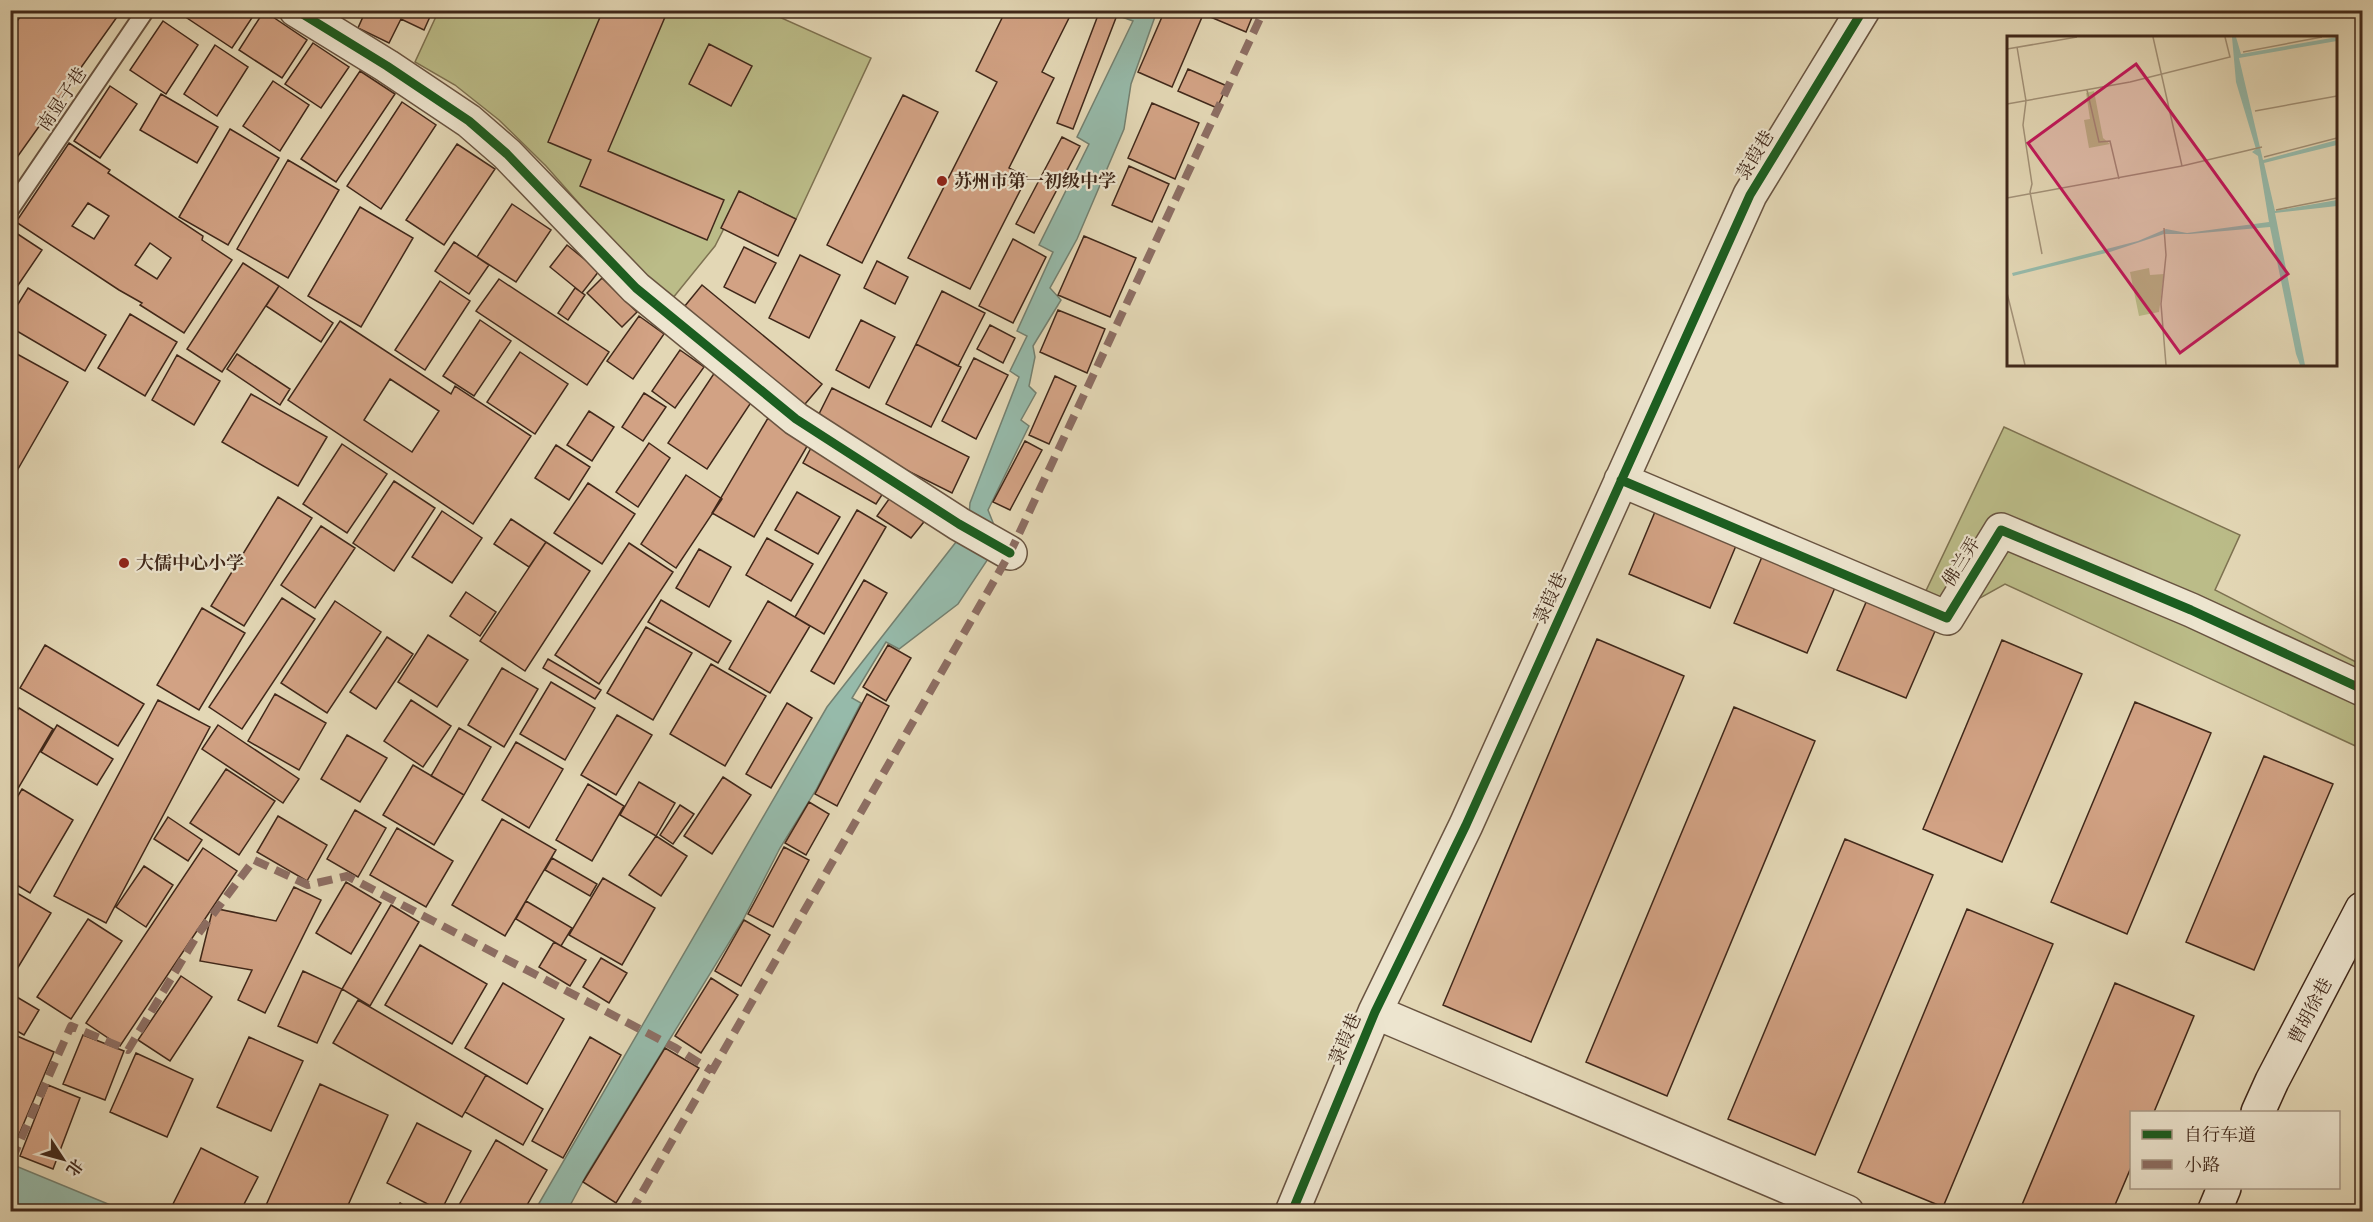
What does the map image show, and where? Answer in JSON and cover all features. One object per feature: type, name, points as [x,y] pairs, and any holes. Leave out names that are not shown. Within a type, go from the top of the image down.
[{"type":"street","points":[[296,10],[387,66],[469,121],[507,154],[636,288],[796,419],[959,524],[1005,550]]},
{"type":"street","name":"菉葭巷","points":[[1292,1212],[1375,1012],[1466,825],[1750,195],[1863,10]]},
{"type":"street","name":"佛兰弄","points":[[1621,480],[1947,618],[2001,530],[2191,610],[2362,689]]},
{"type":"street","name":"曹胡徐巷","points":[[2259,1111],[2272,1081],[2362,909]]},
{"type":"street","points":[[1375,1012],[1847,1212]]},
{"type":"street","points":[[2214,1212],[2224,1189]]},
{"type":"lane","name":"南显子巷","points":[[10,210],[146,10]]},
{"type":"green space","points":[[439,10],[766,11],[871,58],[796,219],[742,193],[715,246],[668,304],[546,166],[499,120],[455,85],[415,62]]},
{"type":"green space","points":[[2004,427],[2240,535],[2215,590],[2362,665],[2362,749],[2005,584],[1955,612],[1923,597]]},
{"type":"shaded area","points":[[1125,11],[1157,11],[1131,84],[1124,129],[1077,239],[1050,288],[1061,300],[1033,346],[1035,357],[1029,386],[1036,393],[1021,420],[1029,426],[988,510],[998,535],[990,556],[958,604],[899,649],[886,642],[852,698],[861,703],[816,790],[780,848],[743,920],[587,1174],[567,1211],[534,1212],[827,707],[956,542],[969,516],[970,503],[1019,377],[1010,371],[1027,336],[1017,331],[1053,252],[1039,245],[1089,144],[1077,137],[1133,21],[1122,17]]},
{"type":"shaded area","points":[[11,1164],[125,1211],[11,1211]]},
{"type":"building","points":[[25,10],[122,10],[13,163],[10,161],[10,31]]},
{"type":"building","points":[[175,10],[257,10],[232,48]]},
{"type":"building","points":[[366,10],[433,10],[424,30],[401,19],[389,43],[358,28]]},
{"type":"building","points":[[603,10],[668,10],[608,151],[724,200],[707,240],[580,186],[591,160],[548,142]]},
{"type":"building","points":[[1006,10],[1073,10],[1042,72],[1054,78],[1009,168],[1027,177],[970,289],[908,258],[997,82],[976,71]]},
{"type":"building","points":[[1100,10],[1119,10],[1073,129],[1057,123]]},
{"type":"building","points":[[1165,10],[1187,10],[1202,17],[1172,87],[1138,72]]},
{"type":"building","points":[[1202,10],[1255,10],[1246,32],[1201,13]]},
{"type":"building","points":[[264,11],[307,40],[282,78],[239,50]]},
{"type":"building","points":[[163,21],[198,45],[166,94],[130,70]]},
{"type":"building","points":[[313,43],[349,67],[321,108],[285,84]]},
{"type":"building","points":[[709,44],[752,66],[731,106],[689,84]]},
{"type":"building","points":[[215,45],[248,67],[217,116],[184,94]]},
{"type":"building","points":[[1188,69],[1227,86],[1217,108],[1178,91]]},
{"type":"building","points":[[360,71],[395,94],[336,182],[301,159]]},
{"type":"building","points":[[273,81],[309,105],[280,151],[243,126]]},
{"type":"building","points":[[110,86],[137,104],[100,158],[74,141]]},
{"type":"building","points":[[161,94],[218,127],[197,163],[140,130]]},
{"type":"building","points":[[903,95],[938,112],[862,263],[827,245]]},
{"type":"building","points":[[402,102],[436,125],[381,209],[347,186]]},
{"type":"building","points":[[1152,103],[1199,123],[1175,179],[1128,158]]},
{"type":"building","points":[[230,129],[279,158],[228,245],[179,217]]},
{"type":"building","points":[[1062,137],[1080,146],[1034,233],[1016,224]]},
{"type":"building","points":[[69,143],[110,170],[108,173],[203,236],[202,240],[232,260],[184,333],[140,305],[142,303],[16,222]],"holes":[[[88,203],[109,216],[94,239],[72,226]],[[150,243],[171,258],[157,279],[135,265]]]},
{"type":"building","points":[[457,144],[495,169],[444,245],[406,220]]},
{"type":"building","points":[[288,160],[339,190],[288,278],[237,249]]},
{"type":"building","points":[[1129,166],[1169,184],[1152,222],[1112,205]]},
{"type":"building","points":[[739,191],[796,219],[778,256],[721,228]]},
{"type":"building","points":[[512,204],[551,230],[516,282],[477,257]]},
{"type":"building","points":[[360,207],[413,238],[361,327],[308,296]]},
{"type":"building","points":[[10,229],[42,250],[10,297]]},
{"type":"building","points":[[1084,236],[1136,258],[1110,317],[1058,295]]},
{"type":"building","points":[[1013,239],[1046,257],[1013,323],[979,306]]},
{"type":"building","points":[[454,242],[489,265],[469,294],[435,271]]},
{"type":"building","points":[[567,245],[599,271],[582,293],[550,267]]},
{"type":"building","points":[[744,247],[776,263],[755,303],[724,287]]},
{"type":"building","points":[[800,255],[840,275],[809,338],[769,318]]},
{"type":"building","points":[[877,261],[908,277],[895,304],[864,288]]},
{"type":"building","points":[[243,263],[279,286],[222,372],[187,349]]},
{"type":"building","points":[[602,278],[637,312],[622,327],[587,293]]},
{"type":"building","points":[[499,279],[609,352],[587,385],[476,311]]},
{"type":"building","points":[[440,281],[470,301],[425,370],[395,350]]},
{"type":"building","points":[[702,285],[822,384],[800,410],[680,312]]},
{"type":"building","points":[[279,286],[333,323],[321,342],[266,306]]},
{"type":"building","points":[[28,288],[106,335],[85,371],[10,327],[10,317]]},
{"type":"building","points":[[575,288],[585,295],[568,320],[558,313]]},
{"type":"building","points":[[942,291],[985,313],[958,366],[916,344]]},
{"type":"building","points":[[1058,310],[1105,329],[1087,373],[1040,352]]},
{"type":"building","points":[[130,314],[177,342],[145,396],[98,368]]},
{"type":"building","points":[[639,316],[664,334],[633,379],[607,361]]},
{"type":"building","points":[[480,320],[511,341],[474,396],[443,376]]},
{"type":"building","points":[[861,320],[895,337],[869,388],[836,370]]},
{"type":"building","points":[[340,321],[451,394],[455,386],[531,436],[473,524],[288,400]],"holes":[[[390,379],[439,411],[412,452],[364,420]]]},
{"type":"building","points":[[990,325],[1015,338],[1003,363],[977,349]]},
{"type":"building","points":[[916,344],[961,367],[931,427],[886,404]]},
{"type":"building","points":[[680,350],[704,367],[675,408],[652,391]]},
{"type":"building","points":[[520,352],[568,384],[535,434],[487,402]]},
{"type":"building","points":[[17,354],[68,382],[10,483],[10,365]]},
{"type":"building","points":[[237,354],[290,389],[280,405],[227,369]]},
{"type":"building","points":[[177,355],[220,381],[194,425],[152,400]]},
{"type":"building","points":[[974,358],[1008,375],[976,439],[942,421]]},
{"type":"building","points":[[715,372],[754,398],[707,469],[668,443]]},
{"type":"building","points":[[1055,376],[1076,386],[1049,444],[1029,435]]},
{"type":"building","points":[[832,388],[969,457],[952,493],[814,424]]},
{"type":"building","points":[[644,393],[666,407],[643,441],[622,427]]},
{"type":"building","points":[[251,394],[327,437],[298,486],[222,442]]},
{"type":"building","points":[[589,411],[614,427],[592,461],[567,445]]},
{"type":"building","points":[[768,418],[809,443],[754,537],[712,513]]},
{"type":"building","points":[[1025,441],[1042,450],[1010,510],[993,502]]},
{"type":"building","points":[[649,443],[670,458],[638,507],[616,492]]},
{"type":"building","points":[[342,444],[387,474],[347,533],[303,504]]},
{"type":"building","points":[[556,445],[590,467],[569,500],[535,478]]},
{"type":"building","points":[[812,446],[887,487],[876,504],[803,463]]},
{"type":"building","points":[[686,475],[722,499],[676,568],[641,544]]},
{"type":"building","points":[[394,481],[435,508],[394,571],[353,543]]},
{"type":"building","points":[[588,483],[635,514],[602,564],[554,533]]},
{"type":"building","points":[[797,492],[840,517],[818,554],[775,530]]},
{"type":"building","points":[[894,492],[927,518],[911,538],[877,516]]},
{"type":"building","points":[[1662,495],[1743,529],[1710,608],[1629,574]]},
{"type":"building","points":[[278,497],[312,518],[244,626],[211,606]]},
{"type":"building","points":[[857,510],[886,527],[824,634],[795,617]]},
{"type":"building","points":[[442,511],[482,538],[452,583],[412,557]]},
{"type":"building","points":[[511,519],[546,542],[529,567],[494,544]]},
{"type":"building","points":[[321,526],[355,548],[315,608],[281,585]]},
{"type":"building","points":[[767,538],[813,564],[791,601],[746,575]]},
{"type":"building","points":[[546,542],[590,571],[525,671],[480,641]]},
{"type":"building","points":[[629,543],[673,572],[599,684],[555,655]]},
{"type":"building","points":[[1767,545],[1840,576],[1807,653],[1734,623]]},
{"type":"building","points":[[699,549],[731,567],[709,607],[676,588]]},
{"type":"building","points":[[864,580],[887,593],[834,684],[811,671]]},
{"type":"building","points":[[466,592],[496,612],[480,636],[450,616]]},
{"type":"building","points":[[1870,593],[1939,622],[1906,698],[1837,670]]},
{"type":"building","points":[[282,598],[315,619],[242,729],[209,707]]},
{"type":"building","points":[[661,600],[731,641],[718,663],[648,622]]},
{"type":"building","points":[[335,601],[381,632],[327,713],[281,683]]},
{"type":"building","points":[[768,601],[810,626],[770,693],[729,669]]},
{"type":"building","points":[[202,608],[245,633],[199,710],[157,685]]},
{"type":"building","points":[[646,627],[692,653],[653,720],[607,693]]},
{"type":"building","points":[[428,635],[468,660],[437,707],[398,682]]},
{"type":"building","points":[[387,637],[413,654],[376,709],[350,692]]},
{"type":"building","points":[[1597,639],[1684,676],[1531,1042],[1443,1005]]},
{"type":"building","points":[[2002,640],[2082,674],[2002,862],[1923,829]]},
{"type":"building","points":[[45,645],[144,704],[118,746],[20,688]]},
{"type":"building","points":[[888,645],[911,658],[886,701],[863,687]]},
{"type":"building","points":[[548,659],[601,690],[595,699],[543,668]]},
{"type":"building","points":[[711,664],[766,696],[725,766],[670,734]]},
{"type":"building","points":[[502,668],[538,689],[504,747],[468,725]]},
{"type":"building","points":[[551,682],[595,708],[565,760],[520,734]]},
{"type":"building","points":[[275,694],[326,723],[299,770],[248,741]]},
{"type":"building","points":[[867,694],[889,706],[837,806],[815,794]]},
{"type":"building","points":[[158,700],[210,727],[106,923],[54,896]]},
{"type":"building","points":[[411,700],[451,726],[423,767],[384,741]]},
{"type":"building","points":[[2135,702],[2211,733],[2127,934],[2051,902]]},
{"type":"building","points":[[787,703],[812,718],[771,788],[746,774]]},
{"type":"building","points":[[1734,707],[1815,741],[1667,1096],[1586,1062]]},
{"type":"building","points":[[19,708],[53,729],[13,797],[10,795],[10,722]]},
{"type":"building","points":[[617,715],[652,735],[616,795],[581,775]]},
{"type":"building","points":[[57,725],[113,759],[97,785],[41,752]]},
{"type":"building","points":[[218,725],[299,779],[283,803],[202,749]]},
{"type":"building","points":[[459,728],[491,747],[464,795],[431,776]]},
{"type":"building","points":[[347,735],[387,758],[360,802],[321,779]]},
{"type":"building","points":[[516,742],[563,769],[529,828],[482,800]]},
{"type":"building","points":[[2264,756],[2333,784],[2254,970],[2186,942]]},
{"type":"building","points":[[413,765],[464,795],[434,845],[383,815]]},
{"type":"building","points":[[226,769],[275,801],[239,855],[190,823]]},
{"type":"building","points":[[723,777],[751,795],[712,854],[684,836]]},
{"type":"building","points":[[639,782],[675,803],[656,836],[620,815]]},
{"type":"building","points":[[588,784],[624,806],[592,861],[556,840]]},
{"type":"building","points":[[22,789],[73,820],[30,893],[10,881],[10,809]]},
{"type":"building","points":[[809,802],[829,814],[806,855],[785,843]]},
{"type":"building","points":[[680,805],[694,814],[673,844],[660,835]]},
{"type":"building","points":[[355,810],[386,828],[358,877],[327,859]]},
{"type":"building","points":[[278,816],[327,845],[307,881],[257,852]]},
{"type":"building","points":[[168,817],[202,840],[188,861],[154,839]]},
{"type":"building","points":[[502,819],[556,850],[505,936],[452,905]]},
{"type":"building","points":[[397,828],[453,861],[426,907],[370,875]]},
{"type":"building","points":[[656,836],[687,856],[661,896],[629,875]]},
{"type":"building","points":[[1845,839],[1933,875],[1815,1155],[1728,1119]]},
{"type":"building","points":[[784,847],[809,860],[773,927],[748,914]]},
{"type":"building","points":[[203,848],[237,871],[120,1046],[86,1023]]},
{"type":"building","points":[[552,858],[597,884],[590,896],[545,870]]},
{"type":"building","points":[[144,866],[173,885],[146,927],[116,907]]},
{"type":"building","points":[[603,878],[655,908],[622,965],[569,935]]},
{"type":"building","points":[[346,882],[381,903],[351,954],[316,933]]},
{"type":"building","points":[[294,887],[321,900],[265,1013],[238,1000],[252,970],[200,961],[213,908],[276,921]]},
{"type":"building","points":[[10,889],[51,913],[11,979],[10,978]]},
{"type":"building","points":[[526,901],[572,928],[561,946],[516,919]]},
{"type":"building","points":[[391,905],[419,922],[370,1006],[342,989]]},
{"type":"building","points":[[1967,909],[2053,944],[1943,1207],[1858,1172]]},
{"type":"building","points":[[88,919],[122,941],[71,1019],[37,997]]},
{"type":"building","points":[[744,920],[770,935],[741,986],[715,971]]},
{"type":"building","points":[[554,942],[586,960],[570,986],[539,967]]},
{"type":"building","points":[[420,945],[487,984],[452,1044],[385,1005]]},
{"type":"building","points":[[601,958],[627,973],[609,1003],[583,987]]},
{"type":"building","points":[[303,971],[342,989],[317,1043],[278,1026]]},
{"type":"building","points":[[181,976],[212,997],[170,1061],[138,1040]]},
{"type":"building","points":[[711,978],[738,995],[701,1053],[675,1036]]},
{"type":"building","points":[[503,983],[564,1019],[527,1084],[465,1048]]},
{"type":"building","points":[[2115,983],[2194,1016],[2154,1111],[2130,1111],[2130,1170],[2112,1212],[2019,1212]]},
{"type":"building","points":[[10,993],[39,1010],[24,1035],[10,1027]]},
{"type":"building","points":[[358,1000],[486,1075],[462,1117],[333,1043]]},
{"type":"building","points":[[10,1033],[54,1052],[12,1151],[10,1150]]},
{"type":"building","points":[[83,1035],[124,1051],[105,1100],[63,1084]]},
{"type":"building","points":[[249,1037],[303,1061],[271,1131],[217,1107]]},
{"type":"building","points":[[590,1037],[621,1055],[563,1158],[532,1141]]},
{"type":"building","points":[[665,1048],[699,1068],[616,1203],[583,1182]]},
{"type":"building","points":[[136,1053],[193,1079],[167,1137],[110,1112]]},
{"type":"building","points":[[486,1075],[543,1109],[523,1145],[465,1112]]},
{"type":"building","points":[[320,1084],[388,1115],[345,1212],[263,1212]]},
{"type":"building","points":[[48,1085],[80,1098],[53,1169],[20,1156]]},
{"type":"building","points":[[417,1123],[471,1151],[441,1211],[387,1183]]},
{"type":"building","points":[[496,1140],[547,1170],[523,1212],[455,1212]]},
{"type":"building","points":[[201,1148],[258,1177],[240,1212],[169,1212]]},
{"type":"building","points":[[400,1203],[414,1212],[395,1212]]},
{"type":"marked path","points":[[631,1212],[1010,553],[1264,10]]},
{"type":"marked path","points":[[10,1156],[13,1157],[71,1026],[128,1050],[198,934],[254,860],[308,885],[347,876],[676,1048],[712,1071]]},
{"type":"cycle path","points":[[296,10],[387,66],[469,121],[507,154],[636,288],[796,419],[959,524],[1010,553]]},
{"type":"cycle path","points":[[1292,1212],[1375,1012],[1466,825],[1750,195],[1863,10]]},
{"type":"cycle path","points":[[1621,480],[1947,618],[2001,530],[2191,610],[2362,689]]},
{"type":"place","name":"苏州市第一初级中学","points":[[942,181]]},
{"type":"place","name":"大儒中心小学","points":[[124,563]]}]
